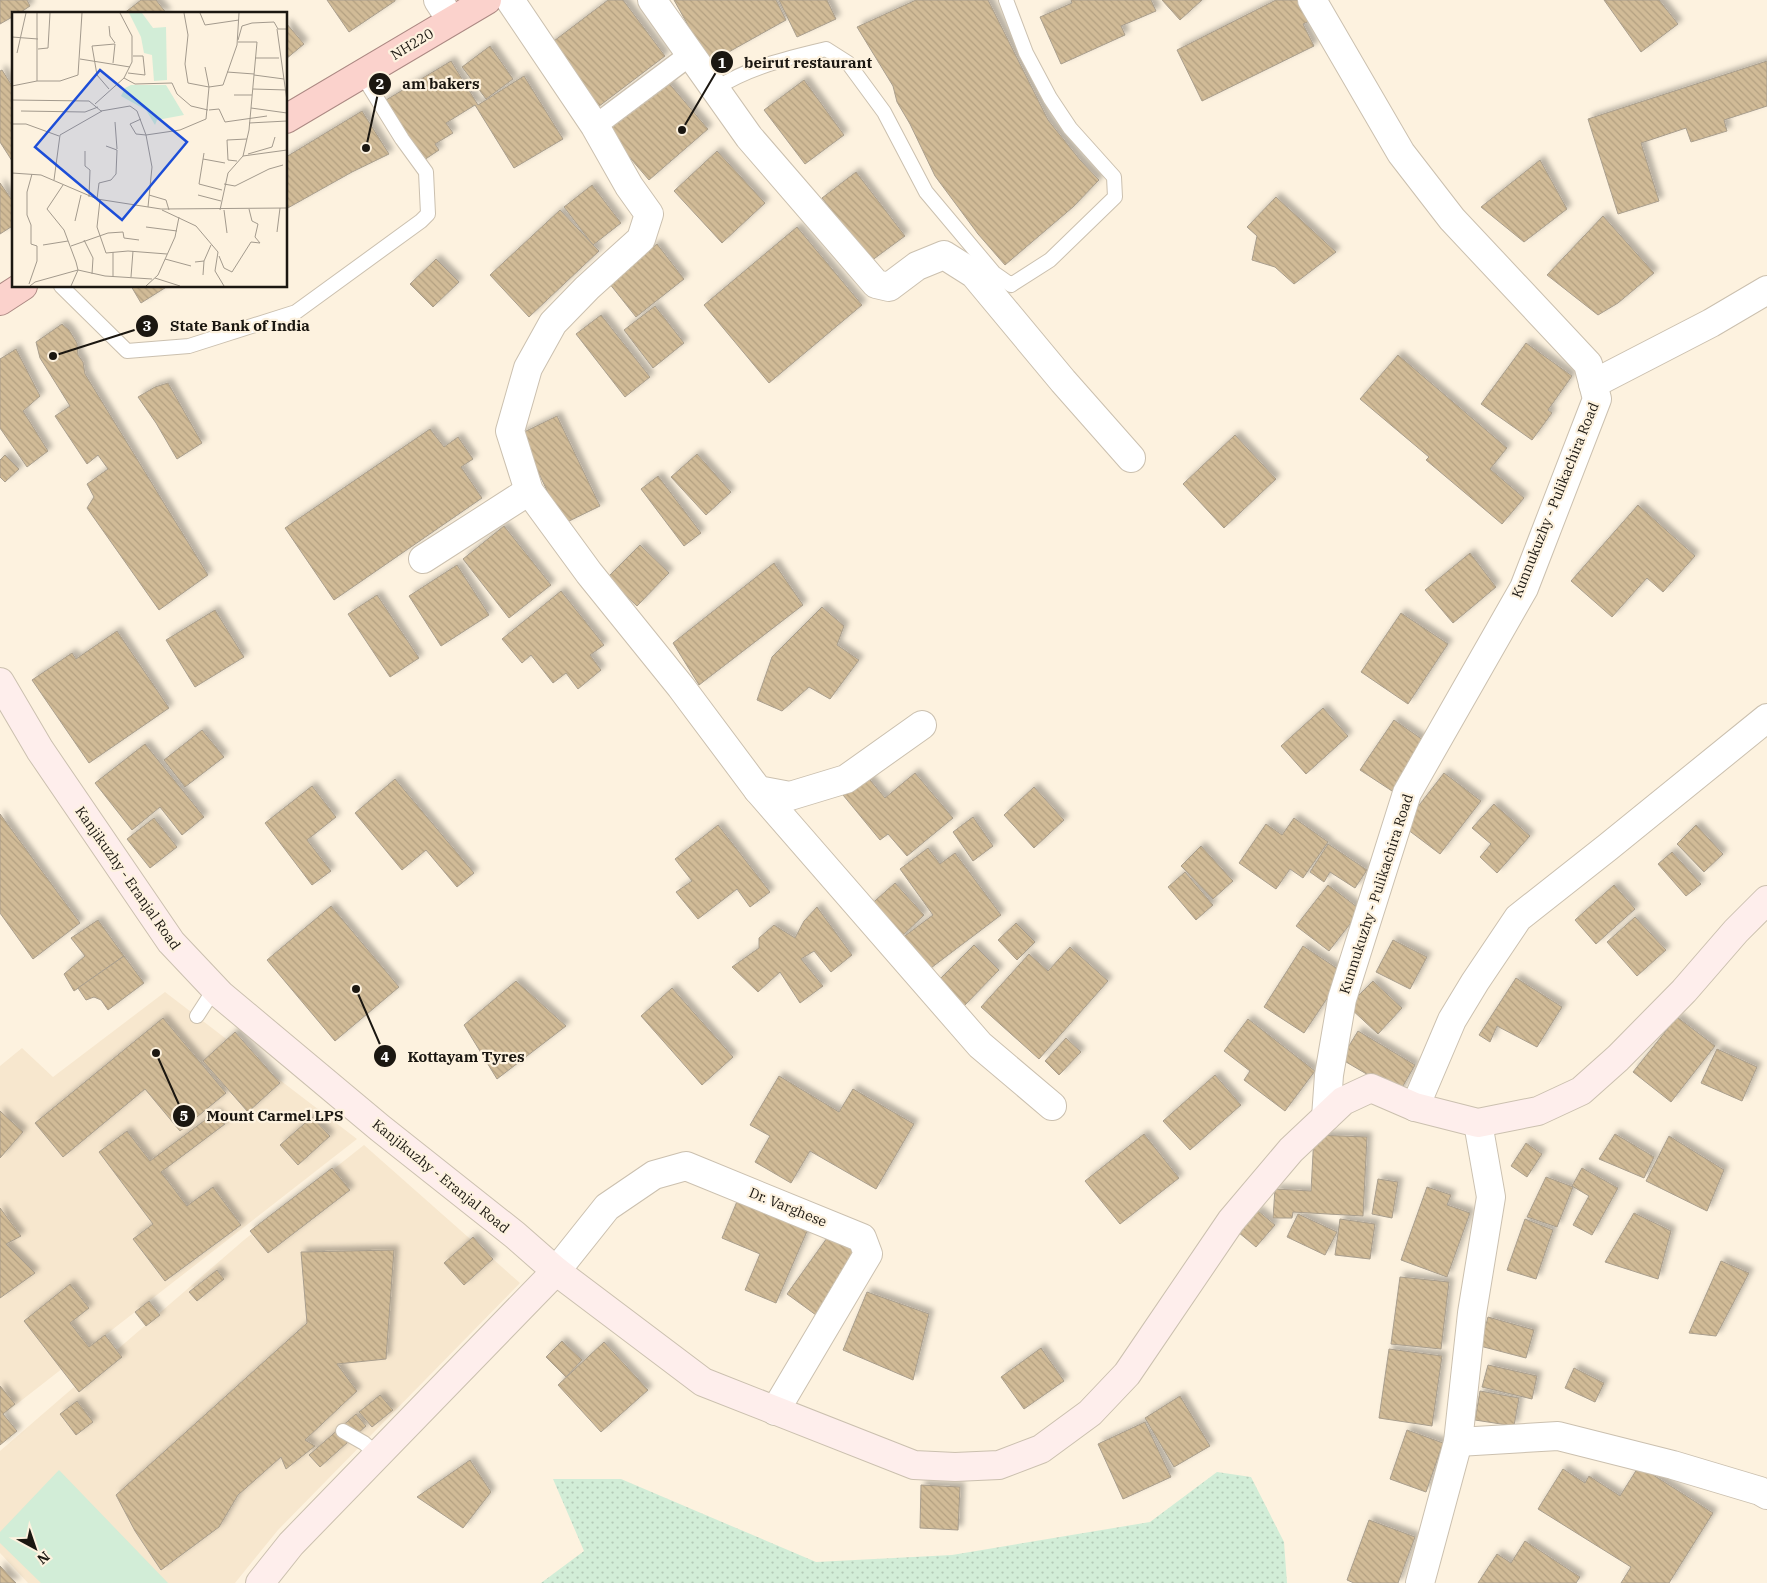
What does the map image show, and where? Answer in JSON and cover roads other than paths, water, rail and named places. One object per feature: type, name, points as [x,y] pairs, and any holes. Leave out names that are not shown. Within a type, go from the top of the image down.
[{"type":"highway","name":"NH220","points":[[288,118],[361,74],[445,10],[487,0]]},
{"type":"highway","points":[[0,301],[20,288]]},
{"type":"main road","name":"Kanjikuzhy - Eranjal Road","points":[[0,682],[40,750],[171,942],[221,996],[380,1128],[515,1235],[556,1271],[703,1382],[914,1465],[955,1467],[999,1465],[1041,1449],[1090,1413],[1127,1374],[1232,1222],[1291,1150],[1343,1101],[1371,1088],[1415,1107],[1478,1123]]},
{"type":"main road","points":[[1478,1123],[1538,1111],[1581,1091],[1624,1052],[1684,991],[1736,931],[1767,900]]},
{"type":"main road","points":[[260,1583],[291,1544],[556,1271]]},
{"type":"street","points":[[510,0],[595,126],[629,186],[649,214],[641,240],[587,288],[553,324],[528,368],[510,431],[529,492],[589,573],[681,687],[758,790],[980,1045],[1052,1106]]},
{"type":"street","points":[[652,0],[749,138],[876,284],[889,287],[917,266],[944,255],[974,274],[1063,382],[1131,458]]},
{"type":"street","name":"Kunnukuzhy - Pulikachira Road","points":[[1312,0],[1401,153],[1452,218],[1588,364],[1597,399],[1524,588],[1408,793],[1342,999],[1329,1075],[1326,1117]]},
{"type":"street","points":[[595,126],[691,54]]},
{"type":"street","points":[[1593,384],[1711,323],[1767,290]]},
{"type":"street","points":[[423,559],[529,492]]},
{"type":"street","points":[[1415,1107],[1452,1020],[1518,918],[1608,848],[1767,718]]},
{"type":"street","points":[[758,790],[790,796],[846,779],[922,725]]},
{"type":"street","points":[[1420,1583],[1458,1442],[1472,1312],[1492,1197],[1478,1123]]},
{"type":"street","name":"Dr. Varghese","points":[[556,1271],[607,1207],[654,1175],[686,1166],[862,1238],[868,1254],[775,1411]]},
{"type":"street","points":[[1458,1442],[1558,1436],[1673,1465],[1760,1491],[1767,1495]]},
{"type":"lane","points":[[715,89],[741,74],[792,57],[826,49],[848,63],[884,112],[926,192],[994,273],[1011,285],[1050,260],[1115,198],[1114,177],[1070,128],[1050,98],[1026,52],[1006,0]]},
{"type":"lane","points":[[62,288],[127,351],[189,346],[296,312],[428,214],[426,172],[402,139],[361,74]]},
{"type":"lane","points":[[197,1016],[208,999],[221,996]]},
{"type":"lane","points":[[343,1431],[364,1443],[378,1455]]},
{"type":"place","name":"beirut restaurant","points":[[682,130]]},
{"type":"place","name":"am bakers","points":[[366,148]]},
{"type":"place","name":"State Bank of India","points":[[53,356]]},
{"type":"place","name":"Kottayam Tyres","points":[[356,989]]},
{"type":"place","name":"Mount Carmel LPS","points":[[156,1053]]}]
